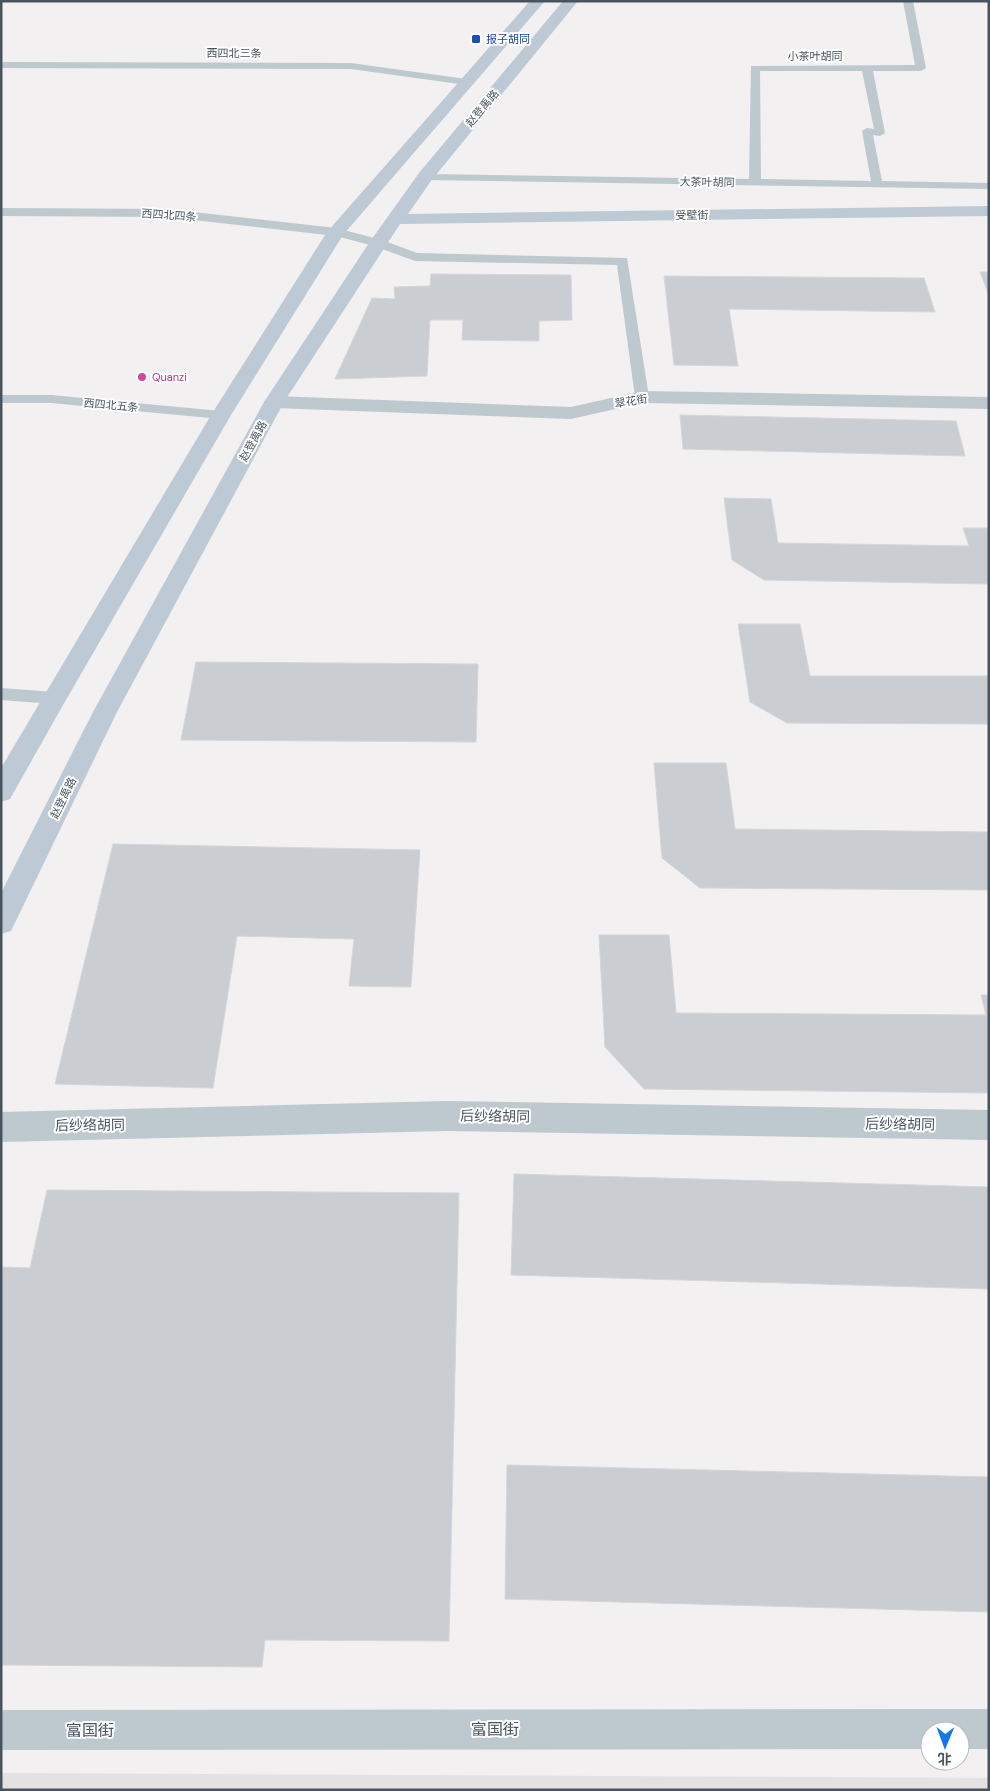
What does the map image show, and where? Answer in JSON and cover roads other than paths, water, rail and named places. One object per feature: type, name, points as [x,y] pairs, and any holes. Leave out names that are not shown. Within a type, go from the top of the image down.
[{"type":"main road","points":[[1,792],[54,698],[221,415],[336,232],[538,1]]},
{"type":"main road","name":"赵登禹路","points":[[1,922],[105,712],[274,402],[378,243],[425,177],[571,1]]},
{"type":"main road","name":"受壁街","points":[[396,218],[989,211]]},
{"type":"street","name":"翠花街","points":[[274,402],[571,413],[642,397],[989,403]]},
{"type":"street","name":"后纱络胡同","points":[[1,1127],[446,1116],[989,1125]]},
{"type":"street","name":"富国街","points":[[1,1730],[989,1729]]},
{"type":"lane","name":"小茶叶胡同","points":[[754,183],[755,68],[921,68],[908,1]]},
{"type":"lane","name":"西四北三条","points":[[1,65],[351,66],[466,82]]},
{"type":"lane","points":[[867,69],[880,133],[867,131],[877,185]]},
{"type":"lane","name":"大茶叶胡同","points":[[425,177],[989,186]]},
{"type":"lane","name":"西四北四条","points":[[1,212],[167,213],[336,232],[378,243],[415,257],[623,260],[642,397]]},
{"type":"lane","name":"西四北五条","points":[[1,399],[51,399],[221,415]]},
{"type":"lane","points":[[1,694],[54,698]]},
{"type":"place","name":"报子胡同","points":[[476,39]]},
{"type":"place","name":"Quanzi","points":[[142,377]]}]
